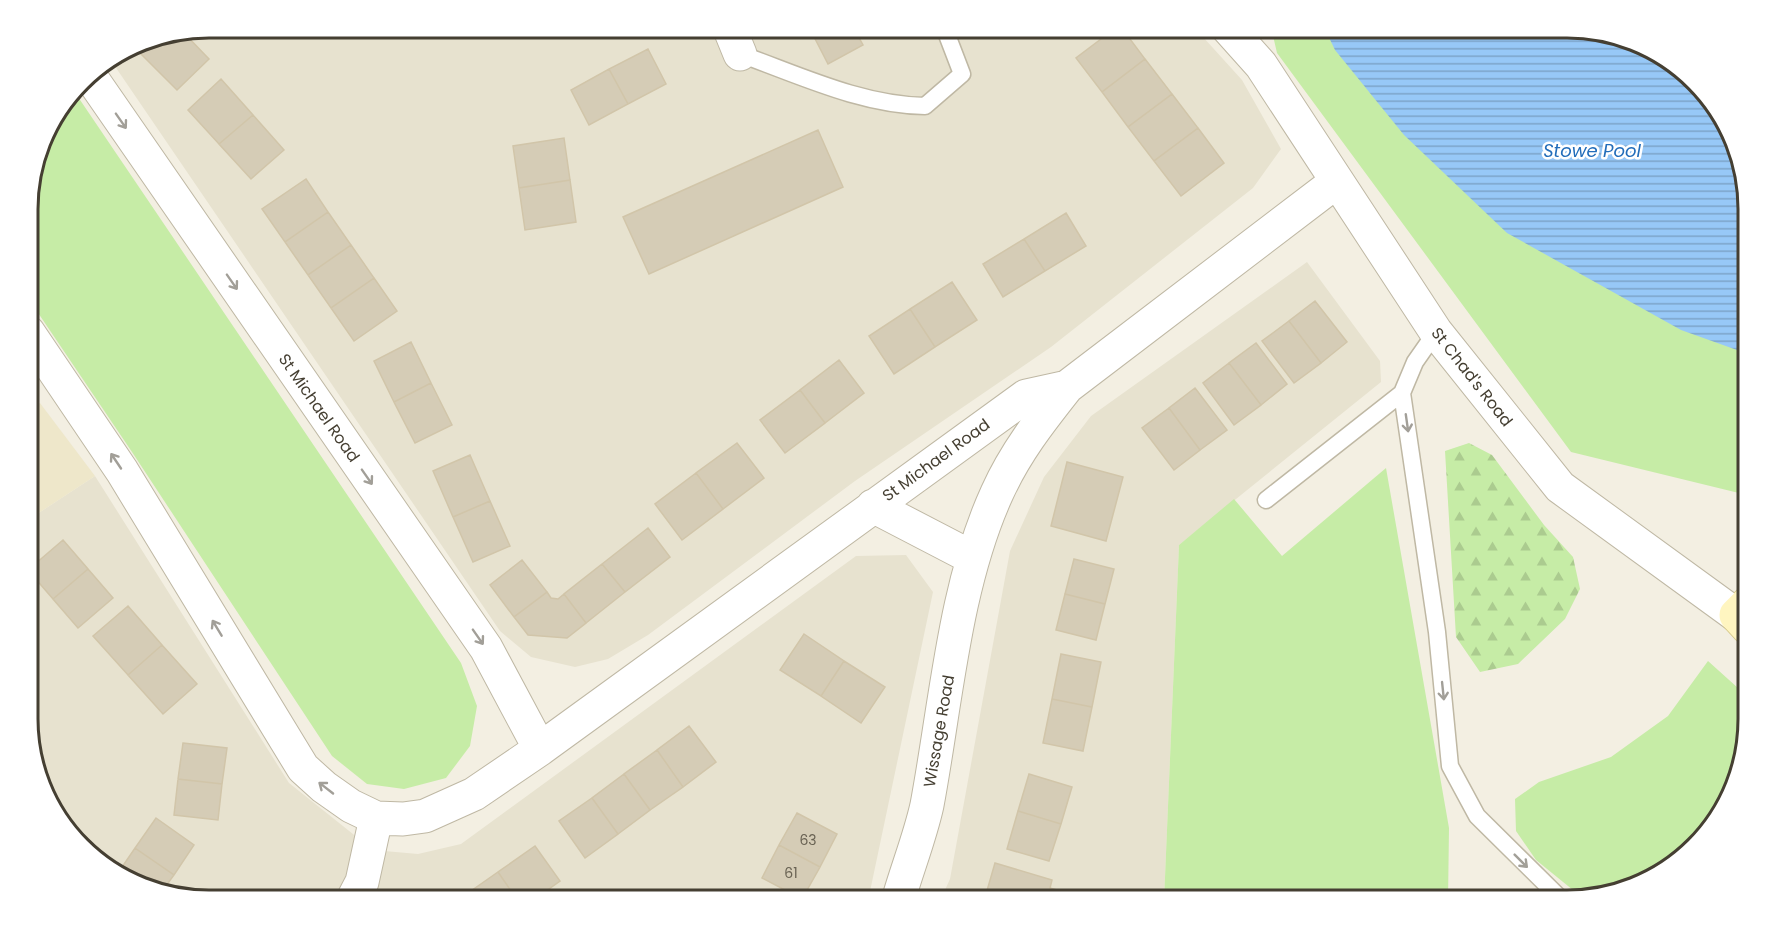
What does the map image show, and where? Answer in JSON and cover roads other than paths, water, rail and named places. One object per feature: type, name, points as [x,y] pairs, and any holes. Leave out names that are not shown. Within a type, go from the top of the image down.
[{"type":"street","name":"St Chad's Road","points":[[1237,38],[1261,65],[1436,332],[1560,487],[1738,611]]},
{"type":"street","name":"St Chad's Road","points":[[1255,38],[1261,65]]},
{"type":"street","name":"St Michael Road","points":[[94,82],[486,648],[540,749]]},
{"type":"street","name":"St Michael Road","points":[[38,347],[122,471],[303,768],[351,806],[376,818],[403,819],[425,816],[474,794],[540,749],[1026,396],[1067,387],[1336,182]]},
{"type":"street","name":"Wissage Road","points":[[901,890],[926,808],[950,668],[973,558],[996,494],[1023,444],[1067,387]]},
{"type":"street","points":[[873,506],[973,558]]},
{"type":"street","points":[[358,890],[362,882],[376,818]]},
{"type":"lane","points":[[734,40],[857,95],[900,105],[924,106],[962,74],[948,38]]},
{"type":"lane","points":[[1266,500],[1402,393],[1415,362],[1436,332]]},
{"type":"lane","points":[[1402,393],[1437,632],[1450,766],[1477,816],[1552,890]]},
{"type":"water","name":"Stowe Pool","points":[[1329,38],[1589,39],[1622,47],[1662,66],[1695,96],[1709,113],[1725,143],[1732,164],[1738,208],[1738,350],[1681,330],[1507,233],[1404,135],[1335,50]]}]
